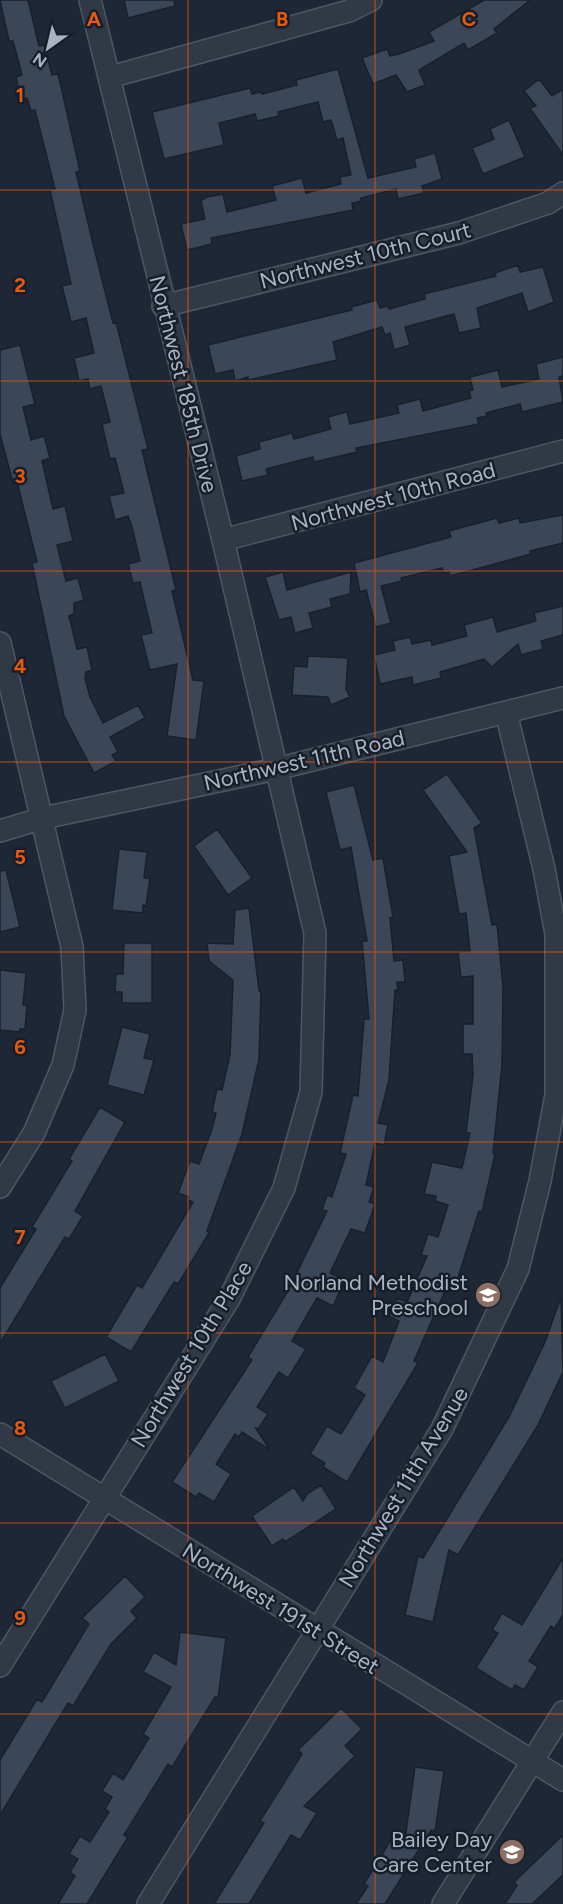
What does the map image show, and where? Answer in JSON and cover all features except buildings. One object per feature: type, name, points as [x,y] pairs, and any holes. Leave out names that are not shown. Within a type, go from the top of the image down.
[{"type":"street","name":"Northwest 185th Drive","points":[[90,0],[163,306],[223,540],[276,769]]},
{"type":"street","points":[[110,77],[349,11],[371,0]]},
{"type":"street","name":"Northwest 10th Court","points":[[163,306],[459,233],[548,203],[563,193]]},
{"type":"street","name":"Northwest 10th Road","points":[[223,540],[563,451]]},
{"type":"street","points":[[0,642],[44,818],[72,946],[75,1010],[63,1065],[34,1133],[0,1187]]},
{"type":"street","name":"Northwest 11th Road","points":[[0,831],[44,818],[276,769],[563,698]]},
{"type":"street","name":"Northwest 11th Avenue","points":[[148,1904],[442,1430],[518,1269],[540,1181],[556,1095],[556,934],[544,869],[506,712]]},
{"type":"street","name":"Northwest 10th Place","points":[[0,1666],[229,1299],[284,1188],[311,1092],[315,933],[276,769]]},
{"type":"street","name":"Northwest 191st Street","points":[[0,1434],[563,1780]]},
{"type":"street","points":[[443,1904],[563,1712]]},
{"type":"place","name":"Norland Methodist Preschool","points":[[488,1295]]},
{"type":"place","name":"Bailey Day Care Center","points":[[512,1852]]}]
